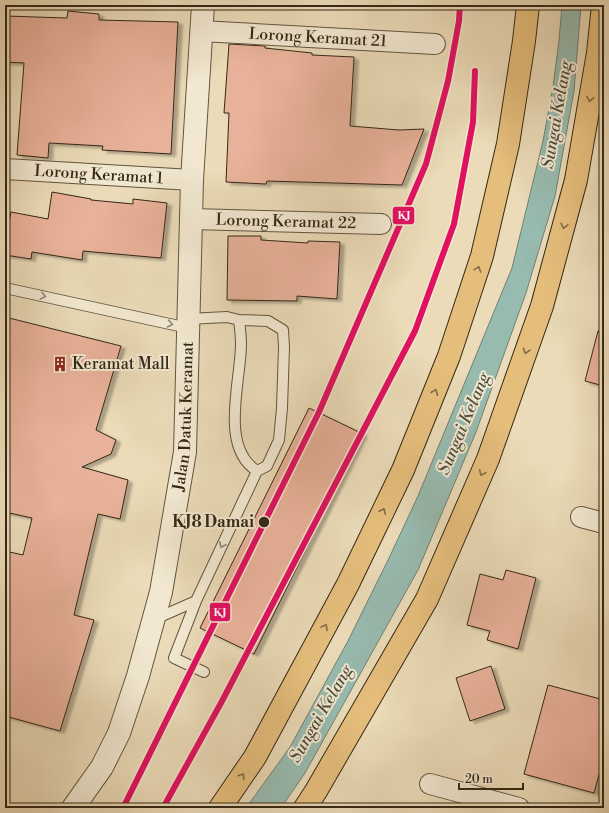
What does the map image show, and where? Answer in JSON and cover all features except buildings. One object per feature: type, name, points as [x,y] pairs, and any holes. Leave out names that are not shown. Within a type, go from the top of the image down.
[{"type":"highway","points":[[220,808],[255,757],[348,584],[403,470],[449,356],[482,256],[508,144],[528,5]]},
{"type":"highway","points":[[305,808],[427,599],[488,459],[542,306],[576,180],[598,53],[603,5]]},
{"type":"street","name":"Jalan Datuk Keramat","points":[[73,808],[102,767],[119,733],[138,676],[161,592],[184,452],[192,180],[203,5]]},
{"type":"street","name":"Lorong Keramat 21","points":[[201,31],[435,44]]},
{"type":"street","name":"Lorong Keramat 1","points":[[5,170],[192,180]]},
{"type":"street","name":"Lorong Keramat 22","points":[[192,219],[381,224]]},
{"type":"street","points":[[581,516],[604,523]]},
{"type":"street","points":[[430,784],[519,808]]},
{"type":"lane","points":[[5,288],[188,323],[227,317],[240,320],[268,321],[283,330],[284,347],[282,408],[279,440],[267,466],[257,471],[196,601],[174,658],[204,672]]},
{"type":"lane","points":[[240,320],[241,345],[236,393],[235,421],[238,443],[242,457],[250,467],[257,471]]},
{"type":"lane","points":[[153,620],[196,601]]},
{"type":"water","name":"Sungai Kelang","points":[[562,5],[581,5],[574,91],[555,196],[526,293],[476,432],[418,570],[305,773],[281,808],[246,808],[290,747],[348,641],[390,556],[418,496],[512,268],[543,141],[553,87]]},
{"type":"transit line","name":"KJ","points":[[123,808],[319,412],[426,164],[448,81],[459,21],[460,5]]},
{"type":"transit line","name":"KJ","points":[[163,808],[221,703],[415,331],[454,224],[473,122],[475,71]]},
{"type":"place","name":"Keramat Mall","points":[[60,364]]},
{"type":"place","name":"KJ8 Damai","points":[[264,522]]}]
